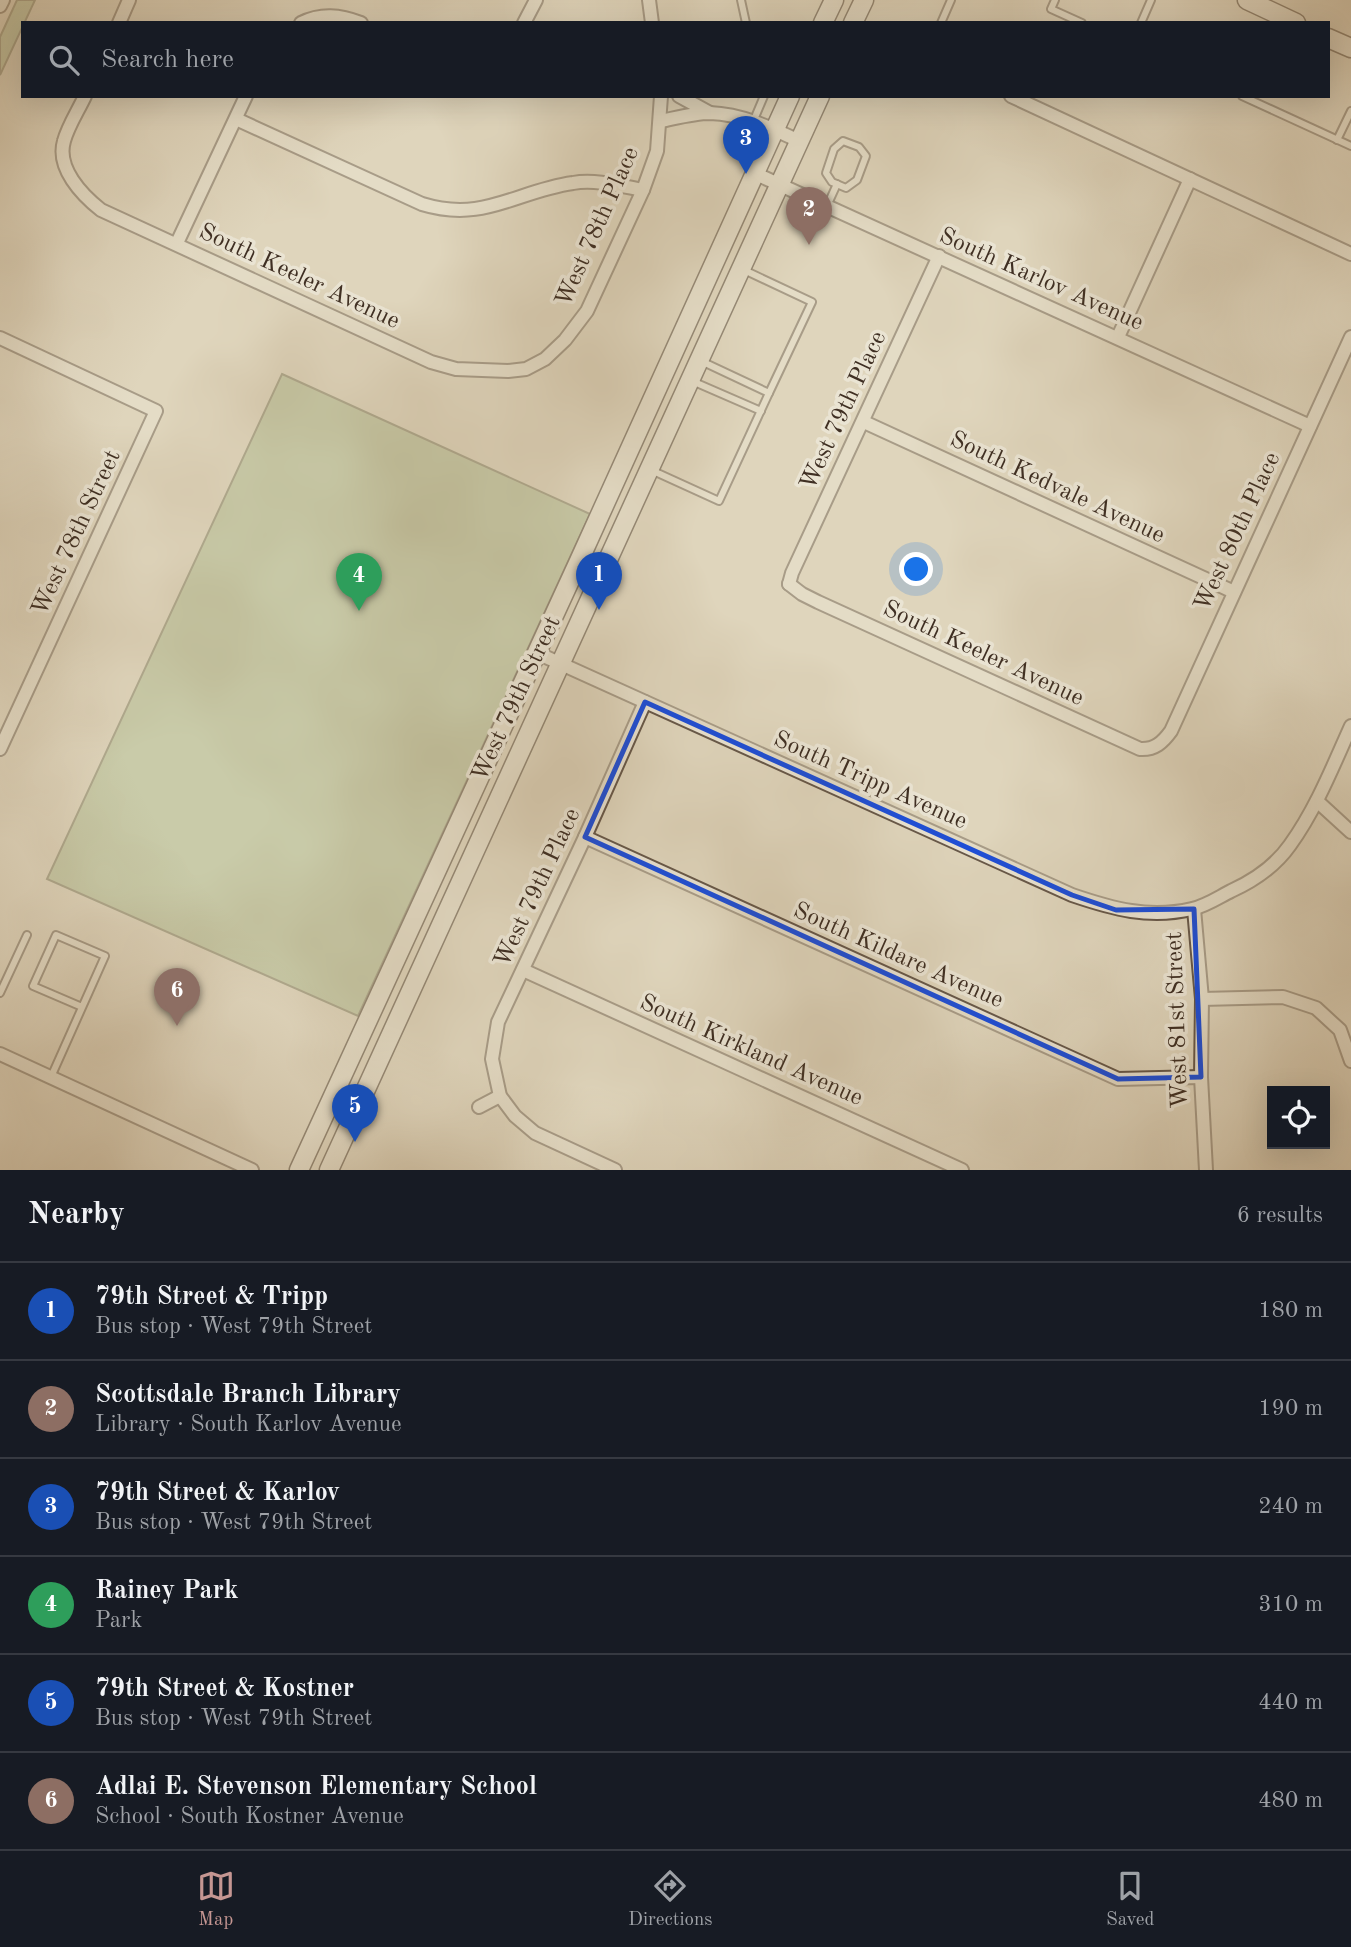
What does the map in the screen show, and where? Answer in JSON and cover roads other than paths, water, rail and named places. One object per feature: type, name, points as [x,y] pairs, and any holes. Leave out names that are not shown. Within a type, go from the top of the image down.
[{"type":"main road","points":[[824,21],[834,0]]},
{"type":"main road","points":[[854,21],[864,0]]},
{"type":"main road","points":[[1247,0],[1269,17],[1287,21]]},
{"type":"main road","points":[[1330,39],[1351,48]]},
{"type":"main road","name":"West 79th Street","points":[[299,1170],[788,98]]},
{"type":"main road","name":"West 79th Street","points":[[329,1170],[819,98]]},
{"type":"street","points":[[0,6],[3,0]]},
{"type":"street","points":[[120,21],[130,0]]},
{"type":"street","points":[[525,21],[536,0]]},
{"type":"street","points":[[649,0],[652,21]]},
{"type":"street","points":[[307,21],[322,16],[334,16],[353,21]]},
{"type":"street","name":"South Keeler Avenue","points":[[84,98],[63,143],[63,161],[85,198],[101,210],[431,362],[456,369],[526,369]]},
{"type":"street","points":[[177,243],[245,98]]},
{"type":"street","points":[[662,98],[661,121],[710,113]]},
{"type":"street","points":[[682,98],[710,113],[753,122],[799,141]]},
{"type":"street","points":[[1015,98],[1351,254]]},
{"type":"street","points":[[236,119],[422,204],[443,209],[467,211],[505,204],[545,188],[577,182],[643,190]]},
{"type":"street","name":"West 78th Place","points":[[526,369],[545,359],[565,340],[587,311],[643,190],[657,151],[661,121]]},
{"type":"street","name":"South Karlov Avenue","points":[[754,173],[1310,426]]},
{"type":"street","points":[[1118,337],[1190,179]]},
{"type":"street","name":"West 79th Place","points":[[785,586],[939,256]]},
{"type":"street","name":"West 80th Place","points":[[1162,743],[1171,731],[1351,337]]},
{"type":"street","name":"West 78th Street","points":[[0,338],[156,411],[0,749]]},
{"type":"street","name":"South Kedvale Avenue","points":[[863,422],[1234,592]]},
{"type":"street","name":"South Keeler Avenue","points":[[785,586],[1140,749],[1149,750],[1162,743]]},
{"type":"street","name":"South Tripp Avenue","points":[[537,653],[1072,895],[1116,910],[1156,914],[1194,909]]},
{"type":"street","name":"West 79th Place","points":[[500,1096],[492,1059],[498,1022],[645,702]]},
{"type":"street","name":"West 81st Street","points":[[1206,1170],[1202,999],[1194,909],[1245,884],[1268,868],[1289,847],[1317,801],[1351,726]]},
{"type":"street","points":[[1317,801],[1351,832]]},
{"type":"street","name":"South Kildare Avenue","points":[[585,837],[1118,1079],[1202,1077]]},
{"type":"street","name":"South Kirkland Avenue","points":[[523,970],[962,1170]]},
{"type":"street","points":[[1202,999],[1283,997],[1316,1008],[1340,1030],[1351,1061]]},
{"type":"street","points":[[0,1054],[252,1170]]},
{"type":"street","points":[[479,1107],[500,1096],[515,1116],[535,1133],[615,1170]]},
{"type":"lane","points":[[741,0],[746,21]]},
{"type":"lane","points":[[942,21],[951,0]]},
{"type":"lane","points":[[1055,0],[1051,9],[1078,21]]},
{"type":"lane","points":[[1142,21],[1151,0]]},
{"type":"lane","points":[[753,122],[763,98]]},
{"type":"lane","points":[[1246,98],[1351,146]]},
{"type":"lane","points":[[1338,140],[1351,111]]},
{"type":"lane","points":[[848,142],[864,151],[866,161],[854,185],[846,188],[836,184],[827,177],[827,167],[838,144],[848,142]]},
{"type":"lane","points":[[827,206],[836,184]]},
{"type":"lane","points":[[649,469],[719,501],[812,302],[741,268]]},
{"type":"lane","points":[[699,360],[769,393]]},
{"type":"lane","points":[[690,380],[761,411]]},
{"type":"lane","points":[[0,993],[27,935]]},
{"type":"lane","points":[[51,1077],[105,956],[57,935],[33,986],[82,1007]]},
{"type":"place","name":"79th Street & Karlov","points":[[746,174]]},
{"type":"place","name":"Scottsdale Branch Library","points":[[809,245]]},
{"type":"place","name":"79th Street & Tripp","points":[[599,610]]},
{"type":"place","name":"Rainey Park","points":[[359,611]]},
{"type":"place","name":"Adlai E. Stevenson Elementary School","points":[[177,1026]]},
{"type":"place","name":"79th Street & Kostner","points":[[355,1142]]}]
